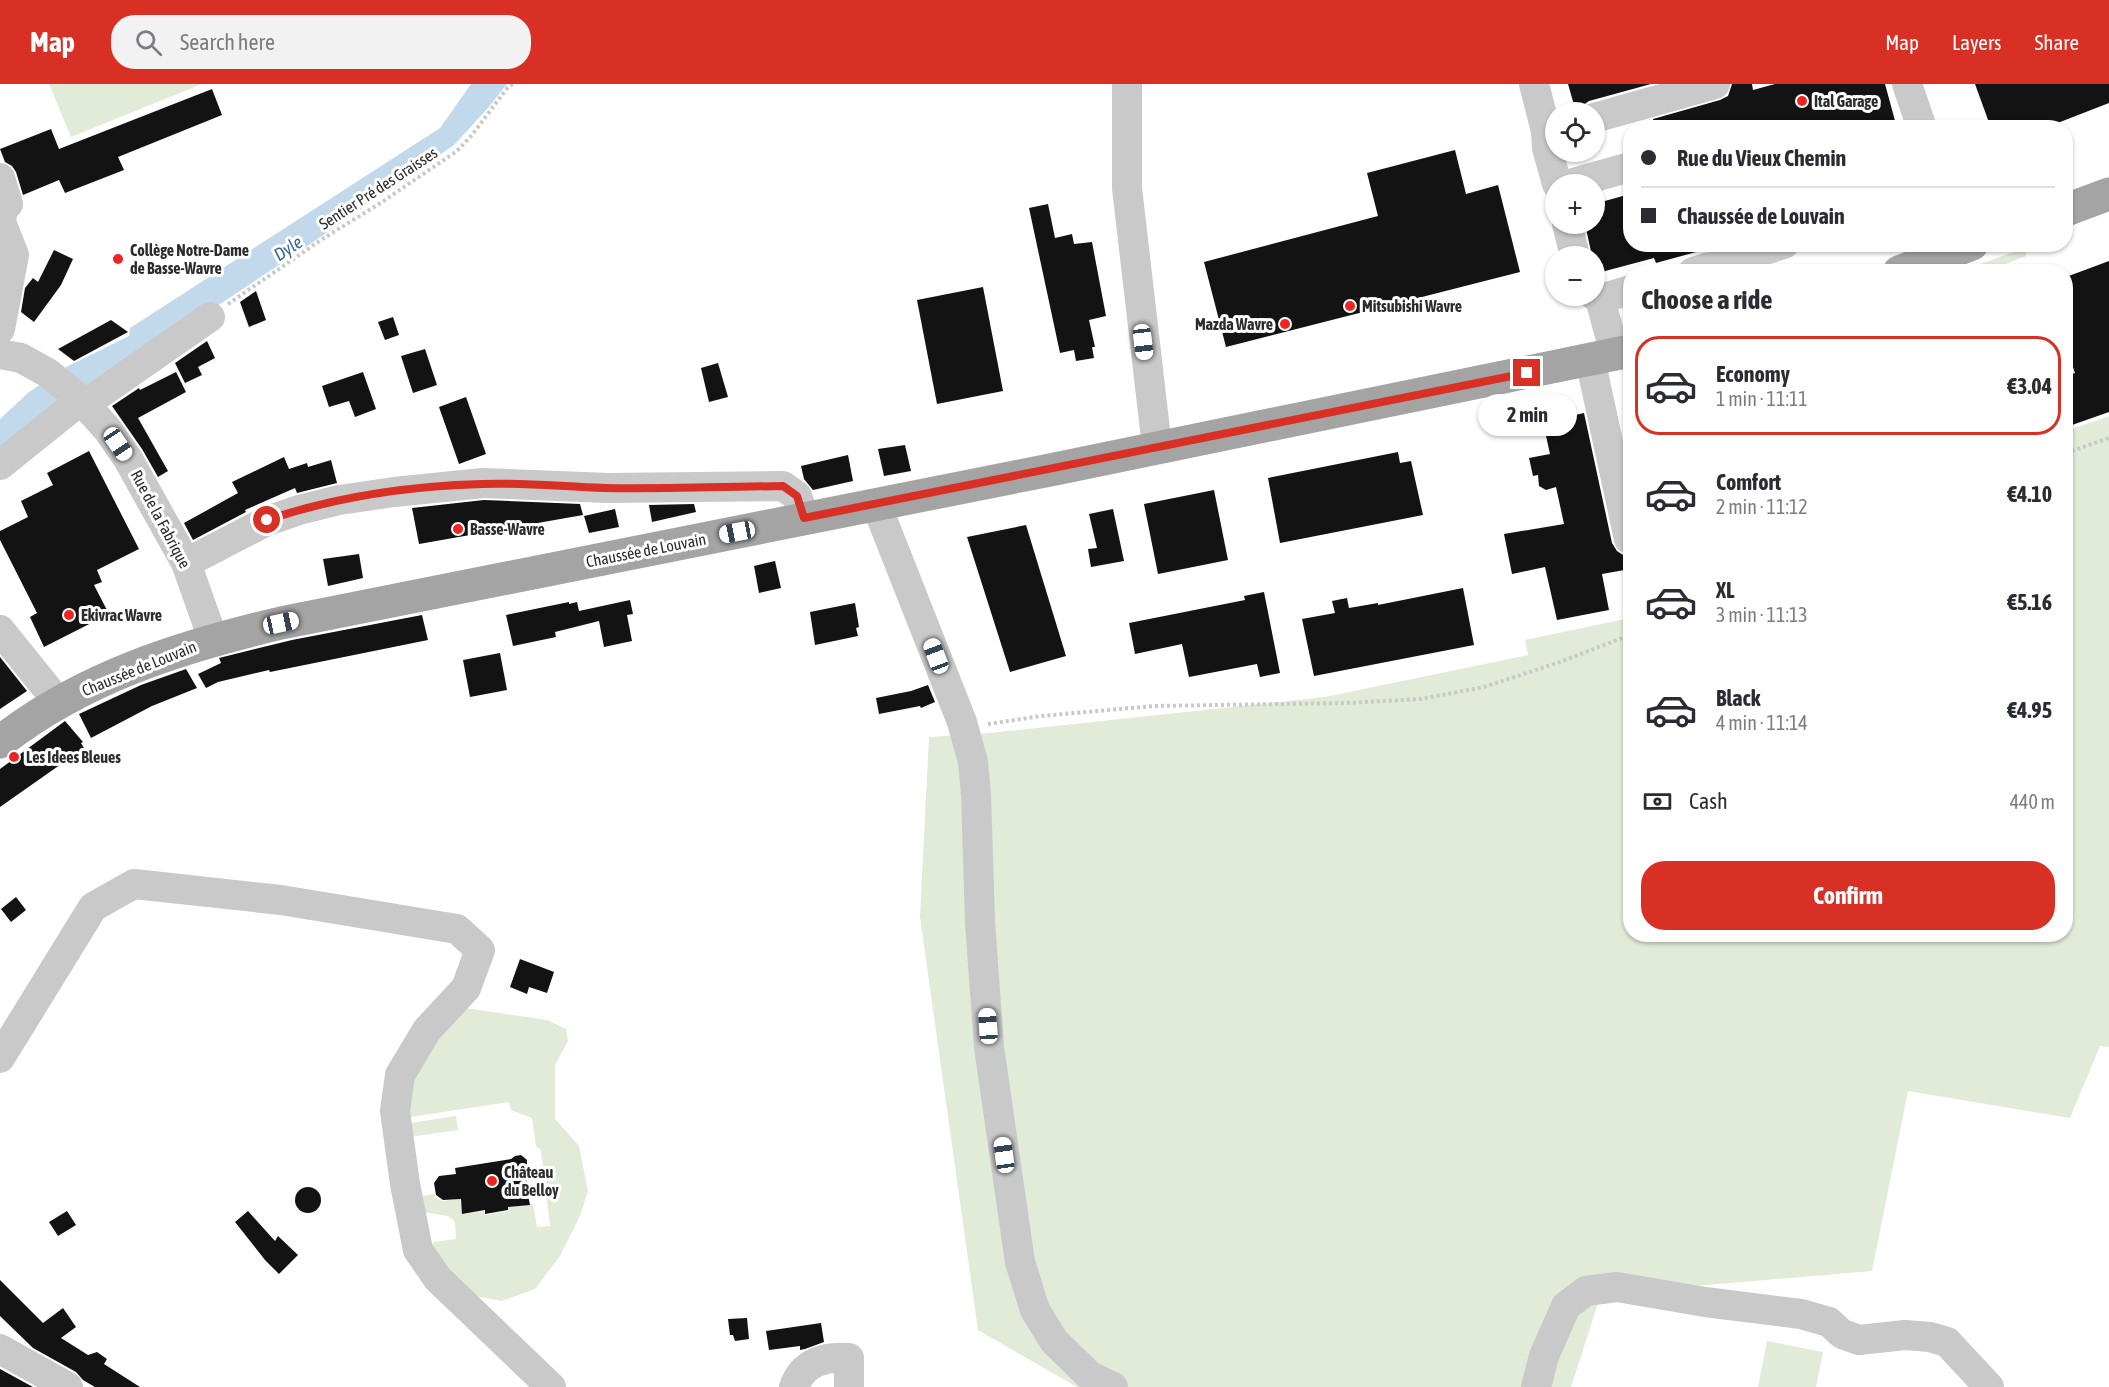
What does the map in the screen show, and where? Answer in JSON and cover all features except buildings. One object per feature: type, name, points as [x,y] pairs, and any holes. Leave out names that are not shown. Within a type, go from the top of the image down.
[{"type":"main road","points":[[2073,207],[2109,194]]},
{"type":"main road","points":[[1919,264],[1950,252]]},
{"type":"main road","name":"Chaussée de Louvain","points":[[0,742],[58,702],[106,678],[166,654],[213,639],[353,608],[1612,355]]},
{"type":"street","points":[[1127,84],[1127,188],[1157,447]]},
{"type":"street","points":[[1534,84],[1545,114]]},
{"type":"street","points":[[1605,115],[1715,84]]},
{"type":"street","points":[[1907,84],[1919,120]]},
{"type":"street","points":[[1605,174],[1623,169]]},
{"type":"street","points":[[0,178],[8,204],[3,208],[1,222],[14,255],[0,329]]},
{"type":"street","points":[[1719,264],[1758,252]]},
{"type":"street","points":[[1605,295],[1623,291]]},
{"type":"street","points":[[1599,306],[1612,355],[1623,474]]},
{"type":"street","points":[[0,465],[80,400],[210,317]]},
{"type":"street","name":"Rue de la Fabrique","points":[[0,354],[21,358],[48,373],[80,400],[108,430],[128,459],[186,563],[213,639]]},
{"type":"street","points":[[186,563],[267,520],[299,510],[339,500],[483,483],[608,488],[783,486],[797,496],[804,518]]},
{"type":"street","points":[[876,504],[964,730],[973,762],[980,922],[989,1047],[1020,1262],[1035,1310],[1054,1341],[1090,1376],[1113,1387]]},
{"type":"street","points":[[0,630],[58,702]]},
{"type":"street","points":[[0,1058],[93,907],[134,884],[281,900],[457,929],[480,950],[466,988],[427,1030],[400,1075],[394,1111],[418,1250],[438,1280],[551,1387]]},
{"type":"street","points":[[1536,1387],[1544,1356],[1566,1306],[1586,1291],[1617,1287],[1705,1302],[1801,1314],[1829,1322],[1842,1334],[1859,1340],[1905,1335],[1930,1337],[1947,1342],[1989,1387]]},
{"type":"street","points":[[0,1349],[68,1387]]},
{"type":"street","points":[[794,1387],[797,1378],[808,1366],[819,1360],[849,1373]]},
{"type":"path","name":"Sentier Pré des Graisses","points":[[210,317],[321,240],[457,151],[508,87],[513,84]]},
{"type":"path","points":[[2073,451],[2109,438]]},
{"type":"path","points":[[964,730],[1031,718],[1154,706],[1346,703],[1421,699],[1484,687],[1623,639]]},
{"type":"green space","points":[[49,84],[202,84],[71,137]]},
{"type":"green space","points":[[2014,252],[2027,252],[2026,256],[2005,264],[1980,264]]},
{"type":"green space","points":[[2109,416],[2109,1047],[2100,1046],[2070,1118],[1908,1091],[1872,1271],[1601,1294],[1571,1387],[1077,1387],[978,1330],[920,917],[929,737],[980,734],[1325,697],[1528,655],[1525,640],[1623,619],[1623,942],[2073,942],[2073,429]]},
{"type":"green space","points":[[458,1007],[547,1020],[566,1029],[568,1041],[555,1065],[555,1119],[579,1146],[588,1191],[580,1216],[560,1256],[535,1289],[502,1301],[458,1293],[430,1249],[434,1242],[456,1239],[455,1222],[448,1216],[423,1212],[422,1196],[435,1194],[435,1197],[442,1201],[460,1199],[463,1214],[484,1211],[485,1215],[508,1211],[508,1207],[533,1204],[537,1227],[550,1226],[541,1150],[536,1146],[532,1118],[511,1110],[509,1102],[410,1117],[404,1084]]},
{"type":"green space","points":[[456,1116],[458,1130],[416,1136],[411,1135],[404,1124]]},
{"type":"green space","points":[[1767,1341],[1823,1352],[1816,1387],[1758,1387]]},
{"type":"water","name":"Dyle","points":[[471,84],[507,84],[454,145],[300,251],[0,450],[0,419],[29,392],[68,366],[129,336],[130,328],[440,128]]},
{"type":"place","name":"Ital Garage","points":[[1802,101]]},
{"type":"place","name":"Collège Notre-Dame de Basse-Wavre","points":[[118,259]]},
{"type":"place","name":"Mitsubishi Wavre","points":[[1350,306]]},
{"type":"place","name":"Mazda Wavre","points":[[1285,324]]},
{"type":"place","name":"Basse-Wavre","points":[[458,529]]},
{"type":"place","name":"Ekivrac Wavre","points":[[69,615]]},
{"type":"place","name":"Les Idees Bleues","points":[[14,757]]},
{"type":"place","name":"Château du Belloy","points":[[492,1181]]},
{"type":"route","points":[[267,520],[339,500],[483,483],[608,488],[783,486],[797,496],[804,518],[1527,373]]}]
